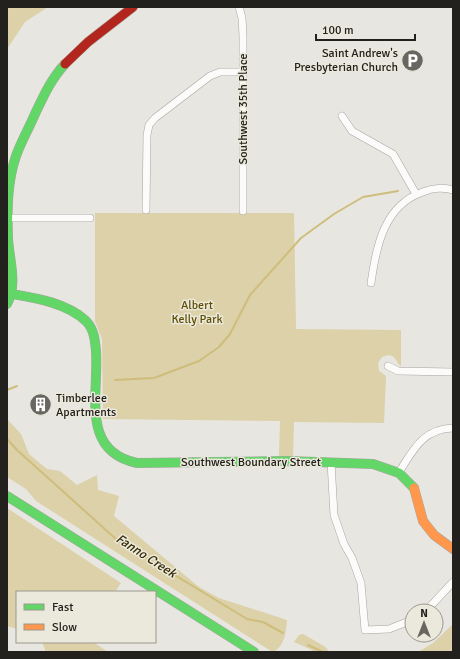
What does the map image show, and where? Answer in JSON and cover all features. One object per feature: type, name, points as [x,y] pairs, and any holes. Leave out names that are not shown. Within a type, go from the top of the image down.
[{"type":"street","points":[[7,304],[12,294],[8,218],[10,184],[14,163],[21,144],[52,82],[62,67],[78,50],[133,7]]},
{"type":"street","name":"Southwest 35th Place","points":[[239,7],[243,26],[243,211]]},
{"type":"street","points":[[146,210],[147,135],[149,125],[155,118],[210,76],[220,72],[242,72]]},
{"type":"street","points":[[342,116],[352,131],[393,154],[416,194]]},
{"type":"street","points":[[371,283],[376,252],[388,220],[397,208],[416,194],[441,188],[453,190]]},
{"type":"street","points":[[8,218],[90,218]]},
{"type":"street","name":"Southwest Boundary Street","points":[[12,294],[50,304],[75,313],[91,326],[95,341],[96,419],[101,440],[107,448],[121,459],[137,463],[288,460],[331,462],[373,464],[387,467],[398,472]]},
{"type":"street","points":[[388,366],[398,371],[453,372]]},
{"type":"street","points":[[453,428],[437,430],[430,433],[415,448],[398,472],[407,479],[416,492],[421,516],[426,524],[438,539],[453,549]]},
{"type":"street","points":[[331,462],[334,515],[344,544],[352,558],[361,583],[365,630],[389,629],[404,623]]},
{"type":"street","points":[[7,496],[254,652]]},
{"type":"street","points":[[433,603],[453,582]]},
{"type":"green space","points":[[11,7],[48,7],[25,22],[7,49],[7,9]]},
{"type":"green space","name":"Albert Kelly Park","points":[[95,213],[294,213],[296,329],[401,330],[401,366],[394,357],[389,355],[382,357],[378,363],[379,371],[386,376],[384,423],[294,422],[293,456],[279,456],[280,421],[103,419],[102,339],[95,321]]},
{"type":"green space","points":[[7,419],[21,434],[29,454],[47,469],[60,471],[77,485],[97,475],[98,490],[119,496],[114,516],[199,587],[219,598],[287,620],[281,645],[275,651],[271,651],[36,501],[26,489],[7,477]]},
{"type":"green space","points":[[7,508],[121,583],[116,591],[16,591],[16,629],[7,626]]},
{"type":"green space","points":[[453,624],[453,652],[418,652],[433,643],[444,643],[444,633]]},
{"type":"green space","points":[[303,634],[324,646],[330,652],[311,652],[312,650],[294,642],[299,635]]},
{"type":"green space","points":[[42,643],[94,643],[108,652],[46,652]]},
{"type":"waterway","points":[[115,380],[154,378],[199,361],[219,347],[230,334],[250,295],[301,238],[334,214],[363,197],[398,191]]},
{"type":"waterway","points":[[7,390],[17,386]]},
{"type":"waterway","name":"Fanno Creek","points":[[7,439],[17,450],[117,540],[247,619],[263,622],[283,633]]},
{"type":"waterway","name":"Fanno Creek","points":[[308,645],[323,652]]},
{"type":"traffic: fast","points":[[7,304],[12,288],[12,271],[8,238],[8,197],[13,166],[20,146],[44,95],[51,82],[65,64]]},
{"type":"traffic: fast","points":[[12,294],[51,302],[70,310],[89,324],[94,335],[96,351],[96,419],[100,434],[107,446],[119,457],[137,463],[288,461],[373,464],[399,473],[414,488]]},
{"type":"traffic: fast","points":[[7,496],[254,652]]},
{"type":"traffic: slow","points":[[414,488],[423,521],[434,535],[453,549]]},
{"type":"traffic: jam","points":[[65,64],[88,42],[133,7]]},
{"type":"place","name":"Saint Andrew's Presbyterian Church","points":[[413,60]]},
{"type":"place","name":"Timberlee Apartments","points":[[41,405]]}]
